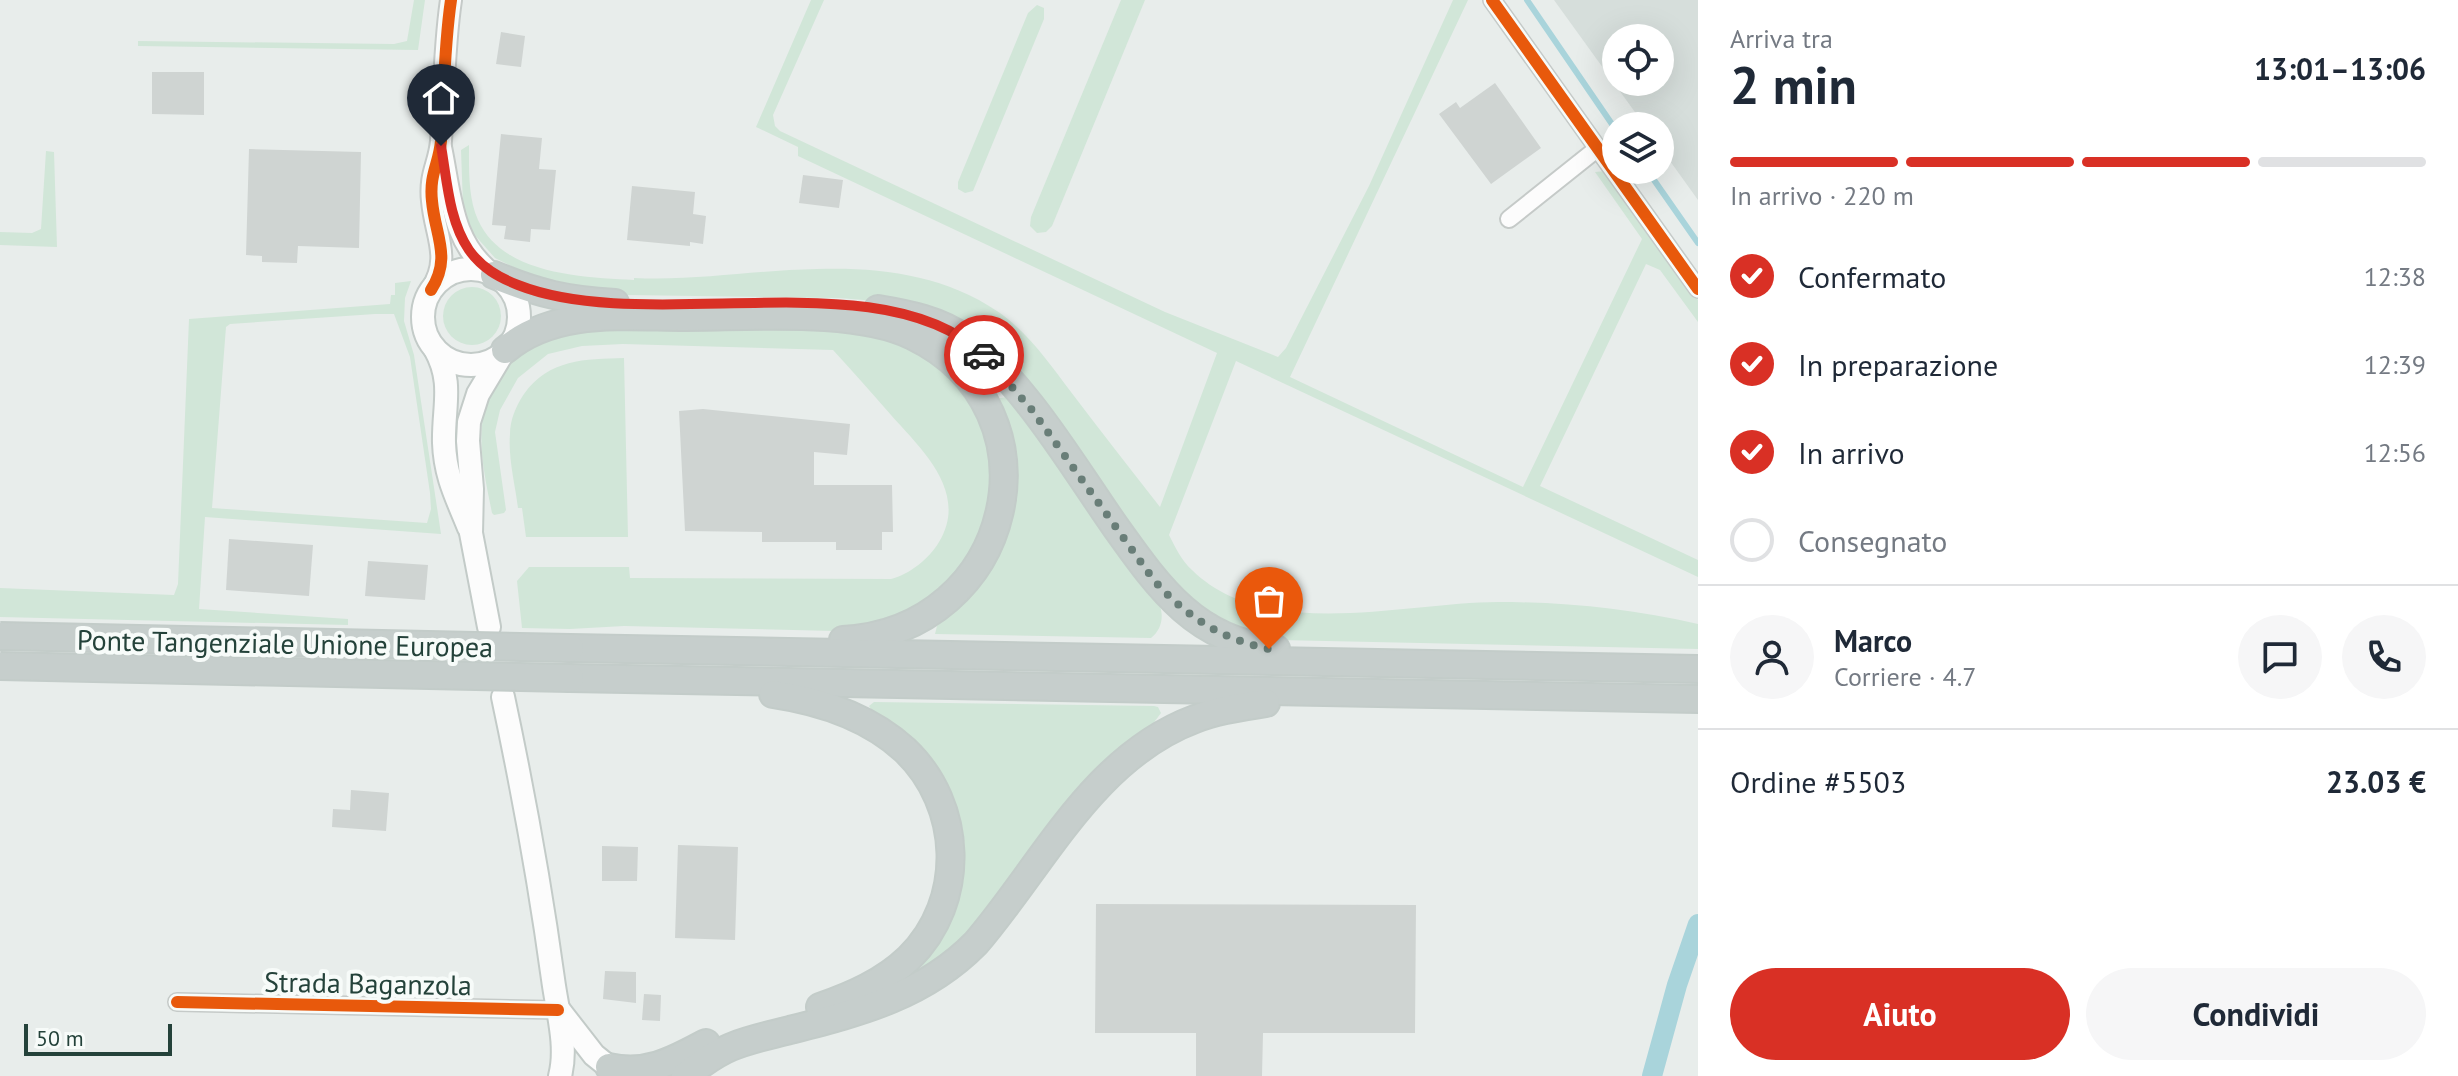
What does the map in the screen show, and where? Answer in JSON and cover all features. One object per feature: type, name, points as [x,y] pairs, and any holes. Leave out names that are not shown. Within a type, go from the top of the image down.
[{"type":"highway","points":[[494,275],[546,295],[573,300],[646,304],[852,306],[899,312],[936,323],[965,338],[1005,376],[1153,579],[1185,612],[1216,632],[1256,646],[1357,651],[1402,664]]},
{"type":"highway","points":[[505,350],[545,325],[578,319],[857,320],[901,330],[941,354],[967,378],[989,415],[1002,466],[1002,496],[997,525],[970,578],[954,596],[928,615],[889,632],[858,639],[691,637],[631,649]]},
{"type":"highway","name":"Ponte Tangenziale Unione Europea","points":[[0,636],[631,649]]},
{"type":"highway","points":[[631,649],[1688,669]]},
{"type":"highway","points":[[0,666],[1698,699]]},
{"type":"highway","points":[[582,678],[655,691],[752,692],[791,697],[831,707],[864,721],[905,750],[926,776],[942,805],[950,838],[951,856],[944,904],[929,934],[908,959],[881,980],[836,1001],[720,1037],[665,1065],[617,1072]]},
{"type":"highway","points":[[685,1076],[729,1048],[879,1006],[916,990],[946,970],[987,930],[1070,819],[1105,779],[1146,744],[1178,726],[1230,709],[1267,703],[1430,703],[1528,696]]},
{"type":"main road","points":[[471,533],[456,501],[449,476],[444,443],[448,404],[446,378],[423,319],[431,290],[442,278],[456,271],[480,270],[494,275],[511,292],[518,314],[517,329],[482,384],[469,422],[467,450],[472,489],[471,533],[489,627]]},
{"type":"main road","points":[[435,348],[454,361],[470,364],[492,359],[505,350]]},
{"type":"main road","points":[[503,697],[530,826],[558,1010],[563,1061],[560,1076]]},
{"type":"main road","points":[[558,1010],[594,1055],[617,1072]]},
{"type":"main road","points":[[567,1076],[587,1066],[617,1072]]},
{"type":"street","points":[[451,0],[443,63],[441,141],[451,203],[460,235],[478,262],[494,275]]},
{"type":"street","points":[[1492,0],[1698,289]]},
{"type":"street","points":[[431,290],[443,263],[431,189],[432,169],[441,141]]},
{"type":"street","points":[[1509,219],[1598,148]]},
{"type":"street","name":"Strada Baganzola","points":[[177,1002],[558,1010]]},
{"type":"shaded area","points":[[1554,0],[1698,0],[1698,200],[1674,167],[1674,112],[1635,112],[1623,96],[1674,96],[1674,24],[1602,24],[1602,66]]},
{"type":"green space","points":[[414,0],[425,0],[418,50],[138,46],[138,41],[394,44],[407,41]]},
{"type":"green space","points":[[811,0],[824,0],[773,115],[775,126],[780,131],[1165,312],[1278,357],[1286,348],[1369,186],[1453,0],[1468,0],[1290,377],[1523,487],[1642,239],[1603,184],[1614,184],[1698,300],[1698,322],[1660,270],[1646,264],[1540,486],[1698,560],[1698,577],[1236,361],[1169,535],[1192,570],[1223,592],[1258,606],[1297,612],[1338,613],[1498,602],[1599,607],[1698,624],[1698,649],[1279,640],[1223,626],[1181,596],[1023,382],[888,302],[839,298],[628,295],[570,288],[533,277],[495,258],[472,232],[463,206],[461,150],[469,145],[471,193],[478,220],[490,238],[506,252],[546,270],[634,280],[794,270],[864,270],[911,276],[955,289],[997,311],[1028,338],[1160,507],[1217,353],[798,156],[798,147],[756,127]]},
{"type":"green space","points":[[1121,0],[1145,0],[1052,226],[1046,232],[1037,233],[1030,226],[1031,217]]},
{"type":"green space","points":[[1037,5],[1044,8],[1044,19],[973,191],[965,193],[958,189],[958,182],[1028,13]]},
{"type":"green space","points":[[46,151],[54,152],[57,247],[0,245],[0,232],[32,233],[41,229]]},
{"type":"green space","points":[[411,281],[405,298],[404,321],[414,355],[441,534],[205,517],[199,609],[348,619],[348,625],[0,617],[0,588],[174,595],[178,584],[189,319],[390,304],[391,295],[395,295],[395,283]],"holes":[[[394,314],[410,357],[430,493],[431,509],[427,523],[212,508],[226,327],[230,324]]]},
{"type":"green space","points":[[472,287],[493,295],[501,316],[493,337],[472,345],[451,337],[443,316],[451,295]]},
{"type":"green space","points":[[616,326],[841,327],[924,350],[969,395],[989,443],[993,499],[960,575],[896,621],[835,631],[624,626],[522,628],[517,581],[529,567],[629,567],[630,578],[891,579],[912,570],[924,560],[939,542],[947,524],[949,506],[945,489],[928,457],[833,350],[623,344],[582,346],[548,354],[518,378],[500,410],[495,432],[506,510],[494,515],[484,472],[482,433],[489,396],[499,378],[513,361],[543,339]]},
{"type":"green space","points":[[624,358],[628,537],[526,537],[522,508],[518,508],[510,452],[511,424],[518,403],[534,382],[556,367],[595,359]]},
{"type":"green space","points":[[1008,397],[1160,606],[1161,624],[1151,638],[935,634],[937,626],[968,597],[987,573],[1010,520],[997,403],[1000,398]]},
{"type":"green space","points":[[874,702],[1154,706],[1161,713],[1152,725],[1118,753],[955,950],[919,971],[949,926],[960,897],[965,851],[962,828],[956,805],[935,764],[909,735],[871,709],[869,706]]},
{"type":"building","points":[[501,32],[525,36],[521,67],[496,64]]},
{"type":"building","points":[[152,72],[204,72],[204,115],[152,114]]},
{"type":"building","points":[[1495,83],[1541,148],[1491,184],[1439,114],[1456,102],[1460,108]]},
{"type":"building","points":[[501,134],[542,138],[539,169],[556,170],[550,230],[531,229],[530,242],[504,239],[506,226],[492,225]]},
{"type":"building","points":[[249,149],[361,152],[359,248],[298,246],[297,263],[262,262],[262,256],[246,255]]},
{"type":"building","points":[[803,175],[843,180],[839,208],[799,203]]},
{"type":"building","points":[[632,186],[695,192],[693,214],[706,216],[703,244],[690,242],[690,246],[627,240]]},
{"type":"building","points":[[703,409],[850,424],[847,455],[814,452],[814,485],[892,485],[893,532],[882,532],[882,550],[836,550],[836,542],[762,542],[762,532],[685,531],[679,411]]},
{"type":"building","points":[[229,539],[313,545],[309,596],[226,590]]},
{"type":"building","points":[[368,561],[428,565],[425,600],[365,596]]},
{"type":"building","points":[[351,790],[389,793],[386,831],[332,827],[333,809],[350,810]]},
{"type":"building","points":[[678,845],[738,847],[735,940],[675,938]]},
{"type":"building","points":[[602,846],[638,847],[637,881],[602,881]]},
{"type":"building","points":[[1096,904],[1416,905],[1415,1033],[1263,1033],[1262,1076],[1196,1076],[1196,1033],[1095,1033]]},
{"type":"building","points":[[605,971],[636,972],[636,1003],[603,999]]},
{"type":"building","points":[[644,994],[661,995],[660,1021],[642,1020]]},
{"type":"waterway","points":[[1527,0],[1604,112]]},
{"type":"waterway","points":[[1657,184],[1698,243]]},
{"type":"waterway","points":[[1652,1076],[1677,985],[1698,924]]},
{"type":"cycle path","points":[[431,290],[441,257],[431,192],[441,141],[451,0]]},
{"type":"cycle path","points":[[1492,0],[1698,289]]},
{"type":"cycle path","points":[[177,1002],[558,1010]]},
{"type":"way so far","points":[[984,355],[1032,410],[1153,579],[1175,603],[1216,632],[1269,649]]},
{"type":"route","points":[[441,146],[453,214],[460,235],[486,269],[524,287],[573,300],[646,304],[824,304],[880,309],[899,312],[952,330],[984,355]]}]
